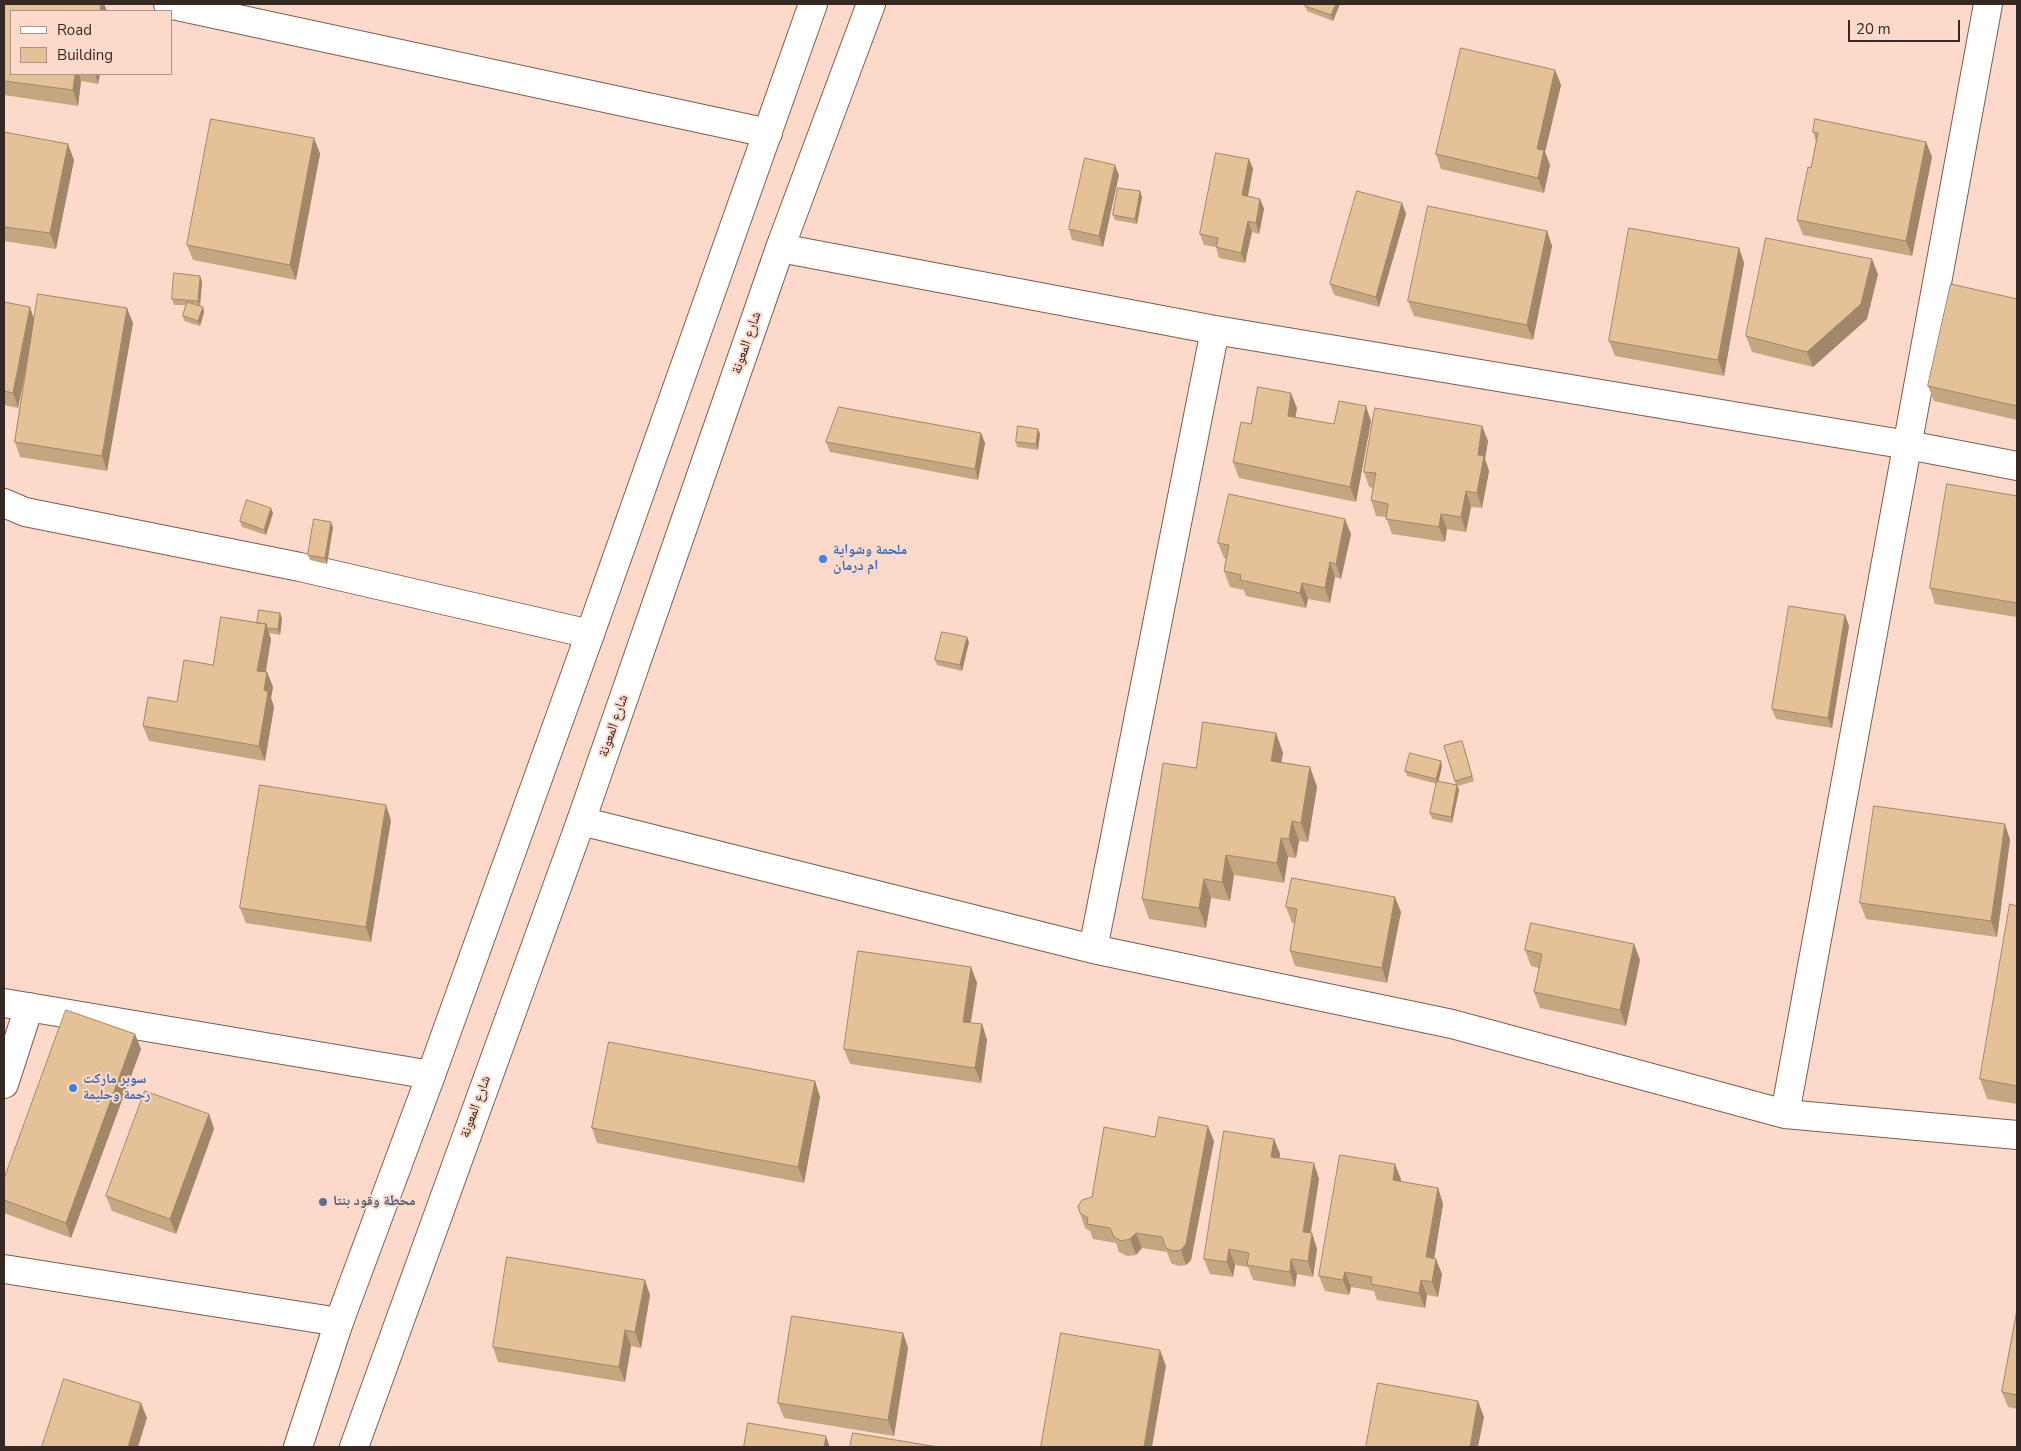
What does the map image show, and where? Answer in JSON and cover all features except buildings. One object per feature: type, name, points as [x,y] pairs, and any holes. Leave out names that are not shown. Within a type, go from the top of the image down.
[{"type":"main road","points":[[168,4],[768,133]]},
{"type":"main road","points":[[298,1447],[339,1322],[431,1075],[590,634],[812,4]]},
{"type":"main road","name":"شارع المعونة","points":[[354,1447],[581,821],[780,248],[870,4]]},
{"type":"main road","points":[[1785,1114],[1988,4]]},
{"type":"main road","points":[[780,248],[1215,330],[1908,445],[2017,466]]},
{"type":"main road","points":[[1093,949],[1215,330]]},
{"type":"main road","points":[[4,504],[25,512],[300,567],[590,634]]},
{"type":"main road","points":[[581,821],[1093,949],[1452,1024],[1785,1114],[2017,1135]]},
{"type":"main road","points":[[4,1084],[16,1005],[431,1075]]},
{"type":"main road","points":[[4,1269],[339,1322]]},
{"type":"place","name":"ملحمة وشواية ام درمان","points":[[823,559]]},
{"type":"place","name":"سوبر ماركت رحمة وحليمة","points":[[73,1088]]},
{"type":"place","name":"محطة وقود بنتا","points":[[323,1202]]}]
